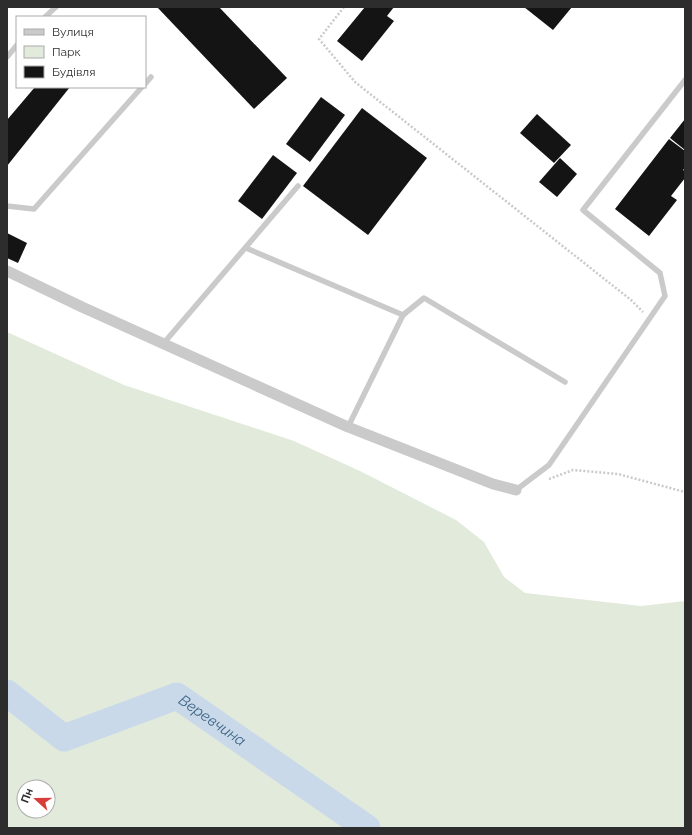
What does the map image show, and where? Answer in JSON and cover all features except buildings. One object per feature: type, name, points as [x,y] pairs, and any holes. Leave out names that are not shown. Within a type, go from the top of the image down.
[{"type":"street","points":[[7,271],[82,307],[348,427],[493,484],[516,490]]},
{"type":"lane","points":[[46,16],[56,7]]},
{"type":"lane","points":[[7,57],[16,46]]},
{"type":"lane","points":[[146,83],[151,77]]},
{"type":"lane","points":[[516,490],[549,465],[664,296],[660,273],[583,210],[685,80]]},
{"type":"lane","points":[[7,206],[34,209],[141,88]]},
{"type":"lane","points":[[164,344],[298,186]]},
{"type":"lane","points":[[246,248],[403,315]]},
{"type":"lane","points":[[348,427],[403,315],[424,298],[565,382]]},
{"type":"path","points":[[344,7],[319,39],[355,82],[631,300],[650,318]]},
{"type":"path","points":[[545,480],[573,470],[618,474],[685,492]]},
{"type":"green space","points":[[7,332],[124,385],[294,441],[360,471],[456,520],[484,542],[504,577],[525,593],[641,606],[685,601],[685,828],[7,828]]},
{"type":"waterway","name":"Веревчина","points":[[7,693],[64,738],[177,696],[367,828]]}]
